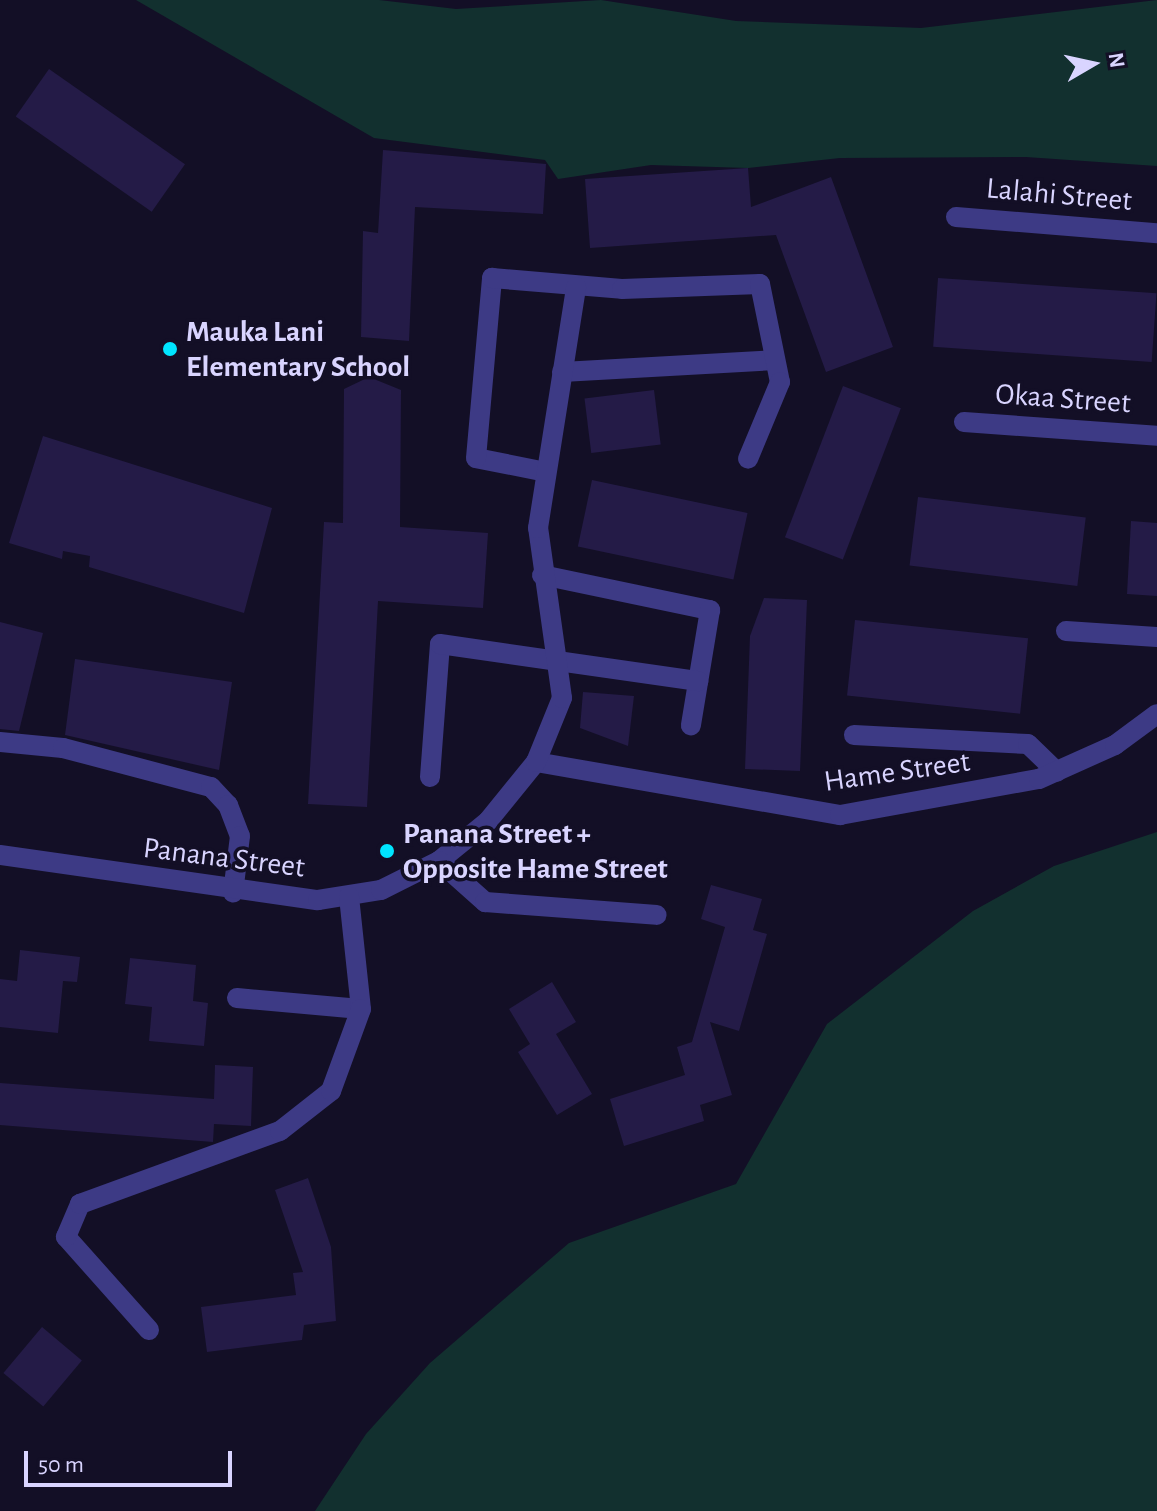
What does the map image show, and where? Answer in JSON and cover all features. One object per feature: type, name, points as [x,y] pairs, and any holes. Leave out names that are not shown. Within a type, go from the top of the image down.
[{"type":"street","name":"Lalahi Street","points":[[956,217],[1157,233]]},
{"type":"street","points":[[546,472],[476,458],[492,278],[576,287],[760,284],[780,382],[748,459]]},
{"type":"street","name":"Panana Street","points":[[0,855],[233,893],[349,897],[439,861],[488,821],[536,762],[562,698],[561,658],[542,575],[538,528],[576,287]]},
{"type":"street","points":[[562,372],[775,360]]},
{"type":"street","name":"Okaa Street","points":[[964,422],[1157,436]]},
{"type":"street","points":[[542,575],[710,610],[691,725]]},
{"type":"street","points":[[1066,631],[1157,637]]},
{"type":"street","points":[[430,777],[440,644],[561,658],[698,681]]},
{"type":"street","name":"Hame Street","points":[[536,762],[840,815],[1057,772],[1157,714]]},
{"type":"street","points":[[854,735],[1028,744],[1057,772]]},
{"type":"street","points":[[0,742],[63,748],[211,787],[228,805],[240,836],[233,893]]},
{"type":"street","points":[[439,861],[485,902],[657,915]]},
{"type":"street","points":[[149,1330],[66,1237],[80,1204],[280,1131],[331,1091],[361,1009],[349,897]]},
{"type":"street","points":[[237,998],[361,1009]]},
{"type":"green space","points":[[136,0],[379,0],[456,9],[601,0],[736,21],[921,28],[1157,0],[1157,166],[1026,157],[840,158],[748,168],[651,165],[558,179],[545,160],[374,138]]},
{"type":"green space","points":[[1157,832],[1157,1511],[315,1511],[366,1434],[430,1363],[569,1243],[736,1184],[827,1024],[973,911],[1054,866]]},
{"type":"building","points":[[49,69],[185,164],[152,212],[16,117]]},
{"type":"building","points":[[383,150],[546,164],[543,214],[415,207],[409,341],[361,337],[363,231],[378,233]]},
{"type":"building","points":[[748,168],[751,207],[831,177],[893,347],[826,372],[776,235],[590,248],[585,179]]},
{"type":"building","points":[[938,278],[1156,293],[1152,362],[933,347]]},
{"type":"building","points":[[369,377],[401,390],[400,527],[488,533],[483,608],[378,601],[367,807],[308,804],[324,522],[343,523],[344,389]]},
{"type":"building","points":[[843,386],[901,408],[843,559],[785,537]]},
{"type":"building","points":[[654,390],[661,445],[591,453],[585,399]]},
{"type":"building","points":[[43,436],[272,508],[244,613],[89,567],[90,556],[63,551],[62,559],[9,543]]},
{"type":"building","points":[[592,480],[748,513],[733,580],[578,547]]},
{"type":"building","points":[[918,497],[1086,518],[1077,586],[910,565]]},
{"type":"building","points":[[1131,521],[1157,523],[1157,596],[1127,594]]},
{"type":"building","points":[[764,598],[807,600],[800,771],[745,769],[750,636]]},
{"type":"building","points":[[855,620],[1028,638],[1020,714],[847,696]]},
{"type":"building","points":[[0,622],[43,633],[19,731],[0,729]]},
{"type":"building","points":[[75,659],[232,682],[219,770],[65,735]]},
{"type":"building","points":[[583,692],[634,696],[628,746],[580,728]]},
{"type":"building","points":[[711,885],[762,899],[753,930],[767,934],[739,1031],[710,1022],[732,1095],[700,1105],[704,1121],[624,1146],[610,1099],[685,1075],[677,1047],[692,1042],[725,927],[701,919]]},
{"type":"building","points":[[20,950],[80,957],[77,982],[63,981],[58,1033],[0,1027],[0,979],[17,981]]},
{"type":"building","points":[[130,958],[196,965],[193,1001],[208,1003],[204,1046],[149,1041],[152,1007],[125,1004]]},
{"type":"building","points":[[552,982],[576,1022],[556,1034],[592,1094],[557,1115],[518,1052],[530,1044],[509,1009]]},
{"type":"building","points":[[215,1065],[253,1067],[251,1126],[214,1124],[213,1142],[0,1125],[0,1083],[214,1099]]},
{"type":"building","points":[[308,1178],[331,1247],[336,1321],[304,1325],[302,1340],[207,1352],[201,1307],[296,1295],[293,1273],[303,1272],[275,1190]]},
{"type":"building","points":[[42,1327],[82,1360],[43,1406],[3,1373]]},
{"type":"place","name":"Mauka Lani Elementary School","points":[[170,349]]},
{"type":"place","name":"Panana Street + Opposite Hame Street","points":[[387,851]]}]
